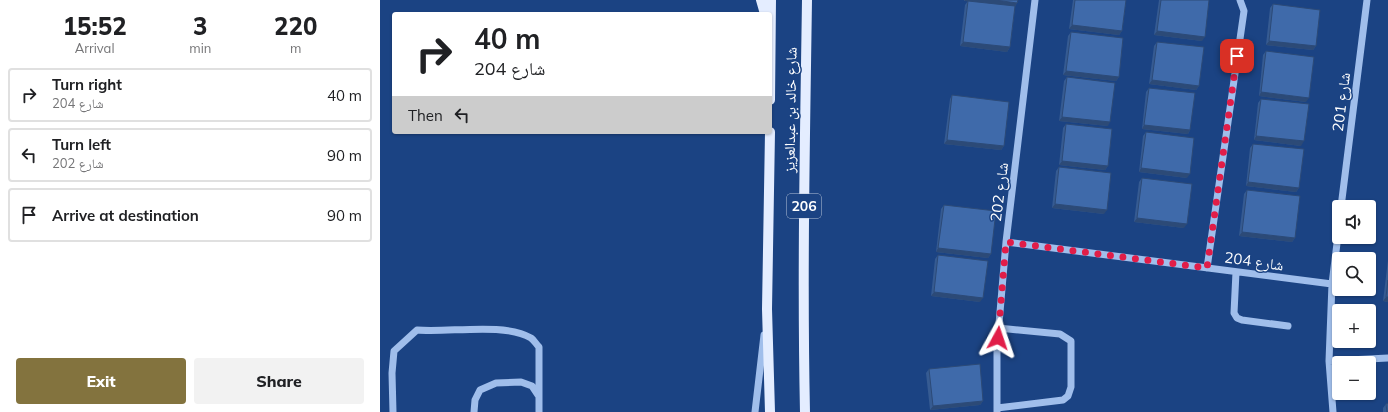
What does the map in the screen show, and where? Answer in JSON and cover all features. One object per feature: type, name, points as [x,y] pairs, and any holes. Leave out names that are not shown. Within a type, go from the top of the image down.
[{"type":"main road","points":[[761,0],[764,12]]},
{"type":"main road","name":"شارع خالد بن عبدالعزيز","points":[[771,0],[771,12]]},
{"type":"main road","name":"شارع خالد بن عبدالعزيز","points":[[805,412],[804,198],[807,0]]},
{"type":"main road","name":"شارع خالد بن عبدالعزيز","points":[[770,134],[767,309],[770,412]]},
{"type":"street","name":"شارع 202","points":[[997,410],[998,328],[1006,242],[1035,0]]},
{"type":"street","points":[[1207,268],[1244,10],[1240,0]]},
{"type":"street","name":"شارع 201","points":[[1342,200],[1367,0]]},
{"type":"street","name":"شارع 204","points":[[1006,242],[1332,284]]},
{"type":"street","points":[[1236,272],[1234,313],[1237,318],[1242,320],[1288,326]]},
{"type":"street","points":[[1332,284],[1329,361],[1333,412]]},
{"type":"street","points":[[755,412],[767,309]]},
{"type":"street","points":[[997,410],[1063,400],[1068,396],[1071,387],[1071,341],[1060,334],[998,328]]},
{"type":"street","points":[[393,412],[392,373],[394,351],[417,330],[434,332],[488,329],[518,332],[532,339],[539,347],[539,412]]},
{"type":"street","points":[[1329,361],[1388,358]]},
{"type":"street","points":[[474,412],[475,400],[480,390],[496,383],[521,382],[532,386],[538,395]]},
{"type":"building","points":[[995,0],[1018,0],[1017,3]]},
{"type":"building","points":[[1075,0],[1126,0],[1122,31],[1072,25]]},
{"type":"building","points":[[1161,0],[1209,0],[1205,37],[1157,31]]},
{"type":"building","points":[[968,1],[1015,6],[1010,47],[963,42]]},
{"type":"building","points":[[1273,4],[1320,10],[1316,46],[1269,41]]},
{"type":"building","points":[[1071,32],[1123,38],[1119,77],[1066,71]]},
{"type":"building","points":[[1157,42],[1204,47],[1199,86],[1152,80]]},
{"type":"building","points":[[1266,51],[1314,57],[1309,98],[1261,92]]},
{"type":"building","points":[[1067,77],[1115,83],[1110,122],[1062,117]]},
{"type":"building","points":[[1149,88],[1195,93],[1190,130],[1144,125]]},
{"type":"building","points":[[952,95],[1009,102],[1004,146],[947,140]]},
{"type":"building","points":[[1261,99],[1309,104],[1304,141],[1256,136]]},
{"type":"building","points":[[1066,124],[1112,129],[1108,166],[1062,161]]},
{"type":"building","points":[[1146,132],[1194,138],[1190,174],[1141,168]]},
{"type":"building","points":[[1253,144],[1304,149],[1299,188],[1248,182]]},
{"type":"building","points":[[1059,167],[1111,173],[1107,210],[1055,204]]},
{"type":"building","points":[[1142,178],[1192,184],[1187,224],[1137,218]]},
{"type":"building","points":[[1247,190],[1300,196],[1295,238],[1242,232]]},
{"type":"building","points":[[944,205],[996,211],[991,254],[938,248]]},
{"type":"building","points":[[938,255],[988,261],[983,298],[934,292]]},
{"type":"building","points":[[1388,280],[1388,297],[1386,297]]},
{"type":"building","points":[[980,364],[983,401],[933,406],[929,369]]},
{"type":"building","points":[[1388,403],[1388,412],[1387,412],[1386,404]]},
{"type":"route","points":[[998,338],[1006,242],[1207,268],[1237,56]]}]
